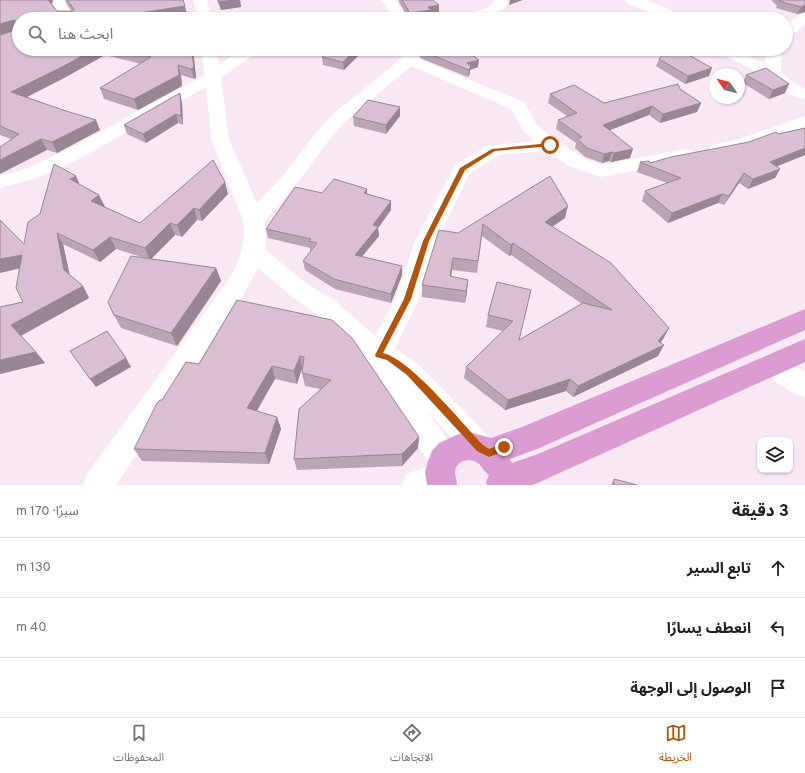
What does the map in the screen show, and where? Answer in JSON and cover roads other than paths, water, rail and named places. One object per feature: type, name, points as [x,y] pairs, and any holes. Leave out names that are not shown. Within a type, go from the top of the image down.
[{"type":"main road","points":[[484,450],[527,439],[805,319]]},
{"type":"main road","points":[[435,477],[450,451],[459,447],[470,446],[484,450],[496,461],[500,471],[500,483],[549,464],[805,350]]},
{"type":"street","points":[[61,0],[59,7],[64,12]]},
{"type":"street","points":[[200,0],[203,12]]},
{"type":"street","points":[[389,0],[397,12]]},
{"type":"street","points":[[632,0],[662,12]]},
{"type":"street","points":[[490,12],[504,1]]},
{"type":"street","points":[[793,27],[805,17]]},
{"type":"street","points":[[98,485],[234,291],[247,269],[254,252],[257,232],[254,220],[220,139],[210,56]]},
{"type":"street","points":[[0,182],[30,174],[74,154],[212,77],[242,56]]},
{"type":"street","points":[[254,220],[288,182],[322,137],[339,118],[404,56]]},
{"type":"street","points":[[410,56],[416,63],[518,106],[530,128],[550,145],[578,163],[601,171],[744,144],[805,121]]},
{"type":"street","points":[[737,56],[772,74],[800,94],[805,94]]},
{"type":"street","points":[[772,74],[773,56]]},
{"type":"street","points":[[435,477],[379,364],[378,355],[407,299],[426,241],[462,169],[494,150],[550,145]]},
{"type":"street","points":[[254,252],[299,290],[325,307],[378,355],[389,358],[410,373],[484,450]]},
{"type":"street","points":[[770,365],[805,386]]}]
